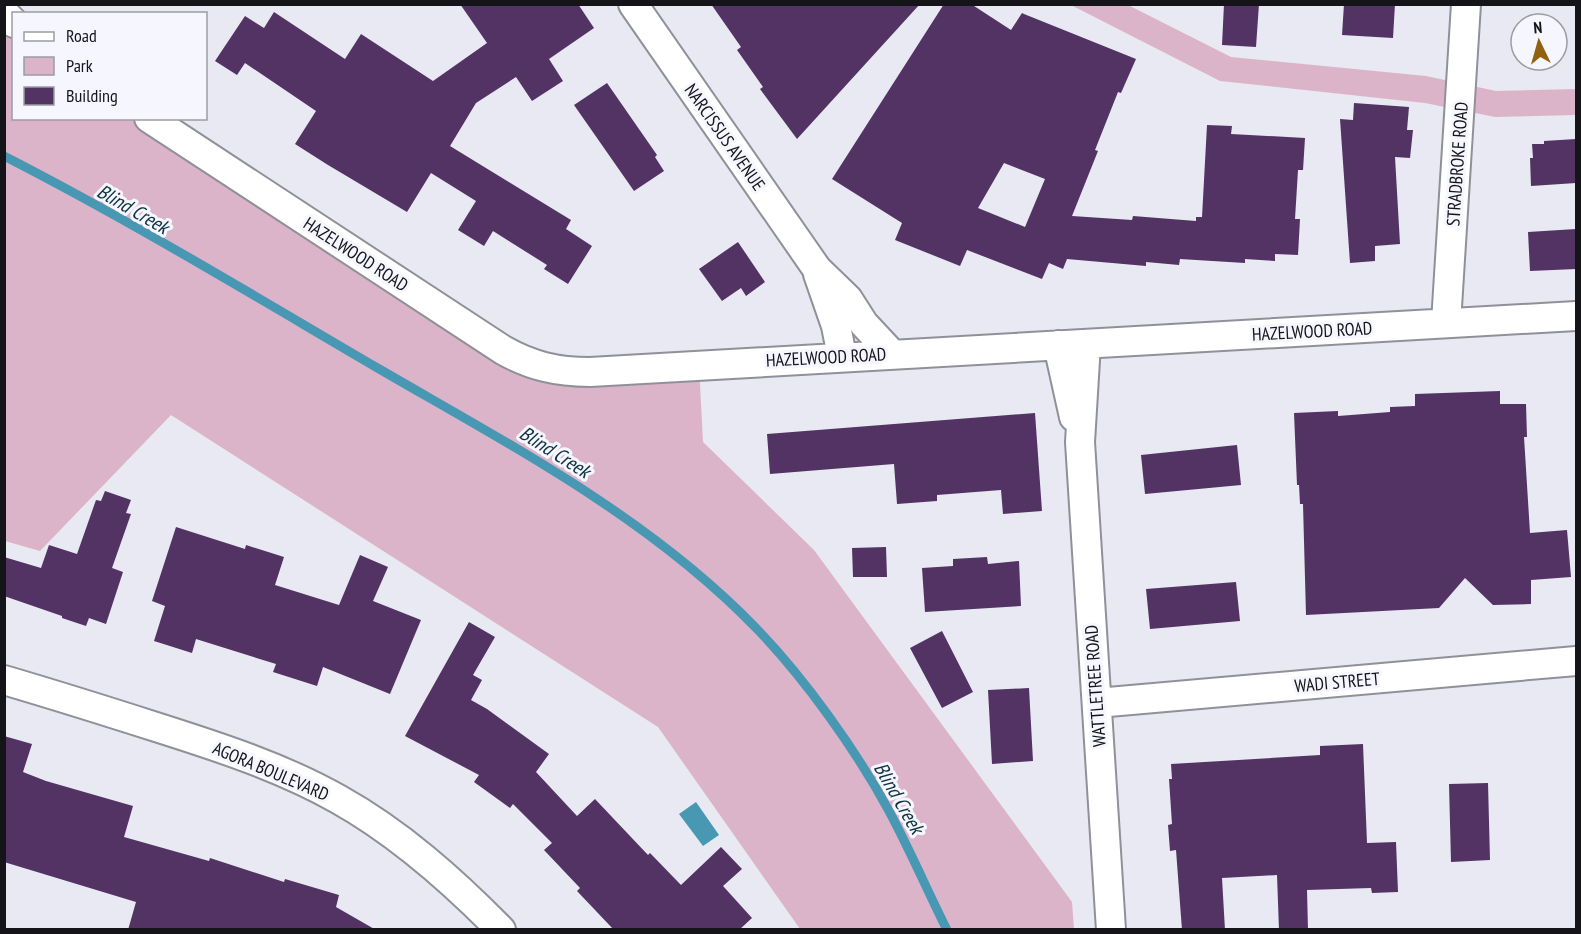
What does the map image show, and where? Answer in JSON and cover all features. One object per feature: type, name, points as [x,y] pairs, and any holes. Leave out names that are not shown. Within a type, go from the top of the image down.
[{"type":"street","name":"NARCISSUS AVENUE","points":[[633,4],[817,269],[848,299],[864,324],[892,354]]},
{"type":"street","name":"STRADBROKE ROAD","points":[[1446,323],[1466,4]]},
{"type":"street","name":"HAZELWOOD ROAD","points":[[152,120],[493,344],[530,363],[550,369],[590,372],[1576,316]]},
{"type":"street","name":"NARCISSUS AVENUE","points":[[817,269],[836,326],[842,356]]},
{"type":"street","name":"WATTLETREE ROAD","points":[[1072,344],[1111,930]]},
{"type":"street","name":"WADI STREET","points":[[1097,703],[1576,661]]},
{"type":"street","name":"AGORA BOULEVARD","points":[[4,680],[232,751],[288,774],[328,794],[384,828],[424,859],[467,895],[501,930]]},
{"type":"green space","points":[[1071,5],[1128,5],[1231,57],[1426,76],[1496,91],[1576,89],[1576,115],[1495,117],[1425,103],[1220,81]]},
{"type":"green space","points":[[4,13],[12,22],[12,120],[151,120],[516,357],[699,365],[703,442],[814,550],[1072,902],[1074,929],[800,929],[658,727],[171,415],[40,551],[5,541]]},
{"type":"water","points":[[696,802],[719,835],[703,846],[679,814]]},
{"type":"building","points":[[460,4],[578,4],[594,28],[549,59],[563,81],[532,101],[516,77],[476,103],[450,146],[571,220],[566,229],[592,246],[568,284],[544,269],[547,265],[493,231],[484,246],[458,230],[476,201],[431,173],[407,212],[328,165],[295,144],[316,111],[245,63],[237,75],[215,61],[245,16],[264,28],[274,12],[345,59],[361,34],[433,81],[487,43]]},
{"type":"building","points":[[711,4],[920,4],[797,139],[760,89],[763,87],[737,50],[741,47]]},
{"type":"building","points":[[944,4],[971,4],[1011,30],[1022,13],[1136,59],[1121,93],[1118,92],[1072,216],[1132,220],[1133,216],[1196,221],[1196,217],[1202,217],[1207,125],[1232,126],[1231,134],[1305,138],[1303,170],[1298,170],[1295,219],[1300,219],[1298,255],[1275,254],[1275,261],[1245,259],[1245,263],[1180,259],[1179,265],[1146,262],[1146,266],[1067,259],[1063,269],[1049,263],[1042,279],[967,250],[960,266],[895,240],[902,223],[832,179]],"holes":[[[1004,163],[1045,179],[1025,227],[978,208]]]},
{"type":"building","points":[[1224,4],[1259,4],[1256,47],[1222,45]]},
{"type":"building","points":[[1344,4],[1395,4],[1393,38],[1342,35]]},
{"type":"building","points":[[607,83],[657,155],[655,157],[664,171],[634,191],[574,105]]},
{"type":"building","points":[[1354,103],[1409,107],[1407,130],[1413,130],[1410,158],[1395,157],[1400,244],[1375,246],[1375,261],[1350,263],[1340,119],[1353,120]]},
{"type":"building","points":[[1576,139],[1576,183],[1531,186],[1532,144]]},
{"type":"building","points":[[1576,229],[1576,269],[1530,271],[1528,232]]},
{"type":"building","points":[[738,242],[765,282],[746,296],[741,288],[722,301],[699,269]]},
{"type":"building","points":[[1500,391],[1500,404],[1526,404],[1527,437],[1524,437],[1530,533],[1567,530],[1571,577],[1531,580],[1531,604],[1493,605],[1465,578],[1439,608],[1306,615],[1303,504],[1300,504],[1299,485],[1297,485],[1294,413],[1338,411],[1338,416],[1390,412],[1390,407],[1415,406],[1415,394]]},
{"type":"building","points":[[1035,413],[1042,511],[1003,514],[1001,490],[937,495],[937,501],[897,504],[894,464],[770,474],[767,434]]},
{"type":"building","points":[[1237,445],[1241,485],[1145,494],[1141,455]]},
{"type":"building","points":[[105,491],[131,500],[126,513],[131,514],[112,568],[123,572],[106,624],[89,618],[86,626],[4,596],[4,557],[41,568],[49,545],[77,554],[96,500],[101,501]]},
{"type":"building","points":[[176,527],[245,549],[246,545],[284,557],[275,585],[339,605],[360,555],[388,567],[373,601],[421,620],[390,694],[323,667],[317,686],[273,672],[276,664],[196,639],[192,653],[154,641],[165,606],[152,601]]},
{"type":"building","points":[[886,547],[887,577],[853,577],[852,548]]},
{"type":"building","points":[[987,557],[988,564],[1019,561],[1021,606],[925,612],[922,568],[953,566],[953,559]]},
{"type":"building","points":[[1236,582],[1240,621],[1150,629],[1146,589]]},
{"type":"building","points":[[469,622],[495,637],[473,675],[482,680],[471,700],[549,754],[536,772],[577,816],[595,799],[648,855],[650,853],[681,885],[721,847],[742,869],[723,886],[752,918],[739,930],[614,930],[577,891],[580,888],[544,850],[552,843],[513,804],[510,808],[474,782],[479,775],[405,736]]},
{"type":"building","points":[[942,631],[973,692],[942,708],[910,648]]},
{"type":"building","points":[[1029,688],[1033,761],[992,764],[988,690]]},
{"type":"building","points":[[4,736],[32,744],[23,772],[46,781],[133,806],[124,837],[209,861],[210,858],[284,882],[285,879],[339,895],[336,907],[376,930],[128,930],[136,902],[4,862]]},
{"type":"building","points":[[1363,744],[1367,843],[1396,842],[1398,892],[1372,893],[1371,888],[1307,890],[1308,930],[1279,930],[1277,875],[1222,878],[1225,930],[1182,930],[1176,850],[1170,851],[1168,825],[1172,824],[1169,779],[1172,779],[1171,764],[1320,755],[1320,746]]},
{"type":"building","points":[[1488,783],[1490,860],[1451,862],[1449,784]]},
{"type":"waterway","name":"Blind Creek","points":[[4,156],[147,233],[529,456],[626,518],[672,552],[757,629],[829,716],[889,811],[947,930]]}]
